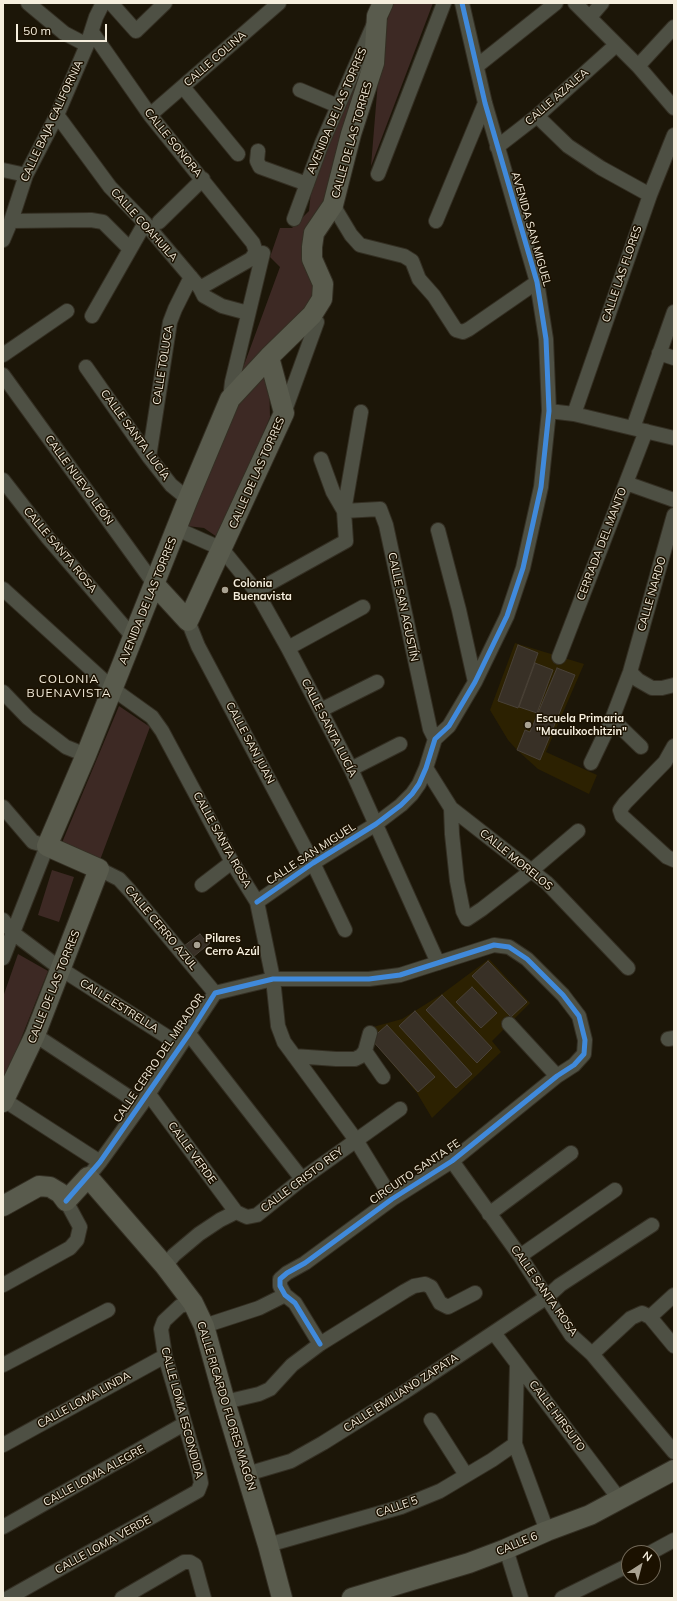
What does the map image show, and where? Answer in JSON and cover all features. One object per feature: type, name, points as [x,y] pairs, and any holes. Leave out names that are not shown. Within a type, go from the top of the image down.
[{"type":"street","name":"CALLE BAJA CALIFORNIA","points":[[3,240],[11,221],[26,175],[57,115],[103,3]]},
{"type":"street","points":[[111,3],[136,31],[165,3]]},
{"type":"street","name":"CALLE COLINA","points":[[150,115],[279,3]]},
{"type":"street","points":[[378,174],[444,3]]},
{"type":"street","name":"AVENIDA SAN MIGUEL","points":[[435,739],[450,726],[475,682],[507,616],[524,568],[541,487],[549,411],[546,339],[537,282],[485,103],[462,3]]},
{"type":"street","points":[[477,66],[556,3]]},
{"type":"street","points":[[575,3],[638,66],[674,108]]},
{"type":"street","points":[[590,17],[602,3]]},
{"type":"street","points":[[32,4],[64,33],[87,45]]},
{"type":"street","name":"AVENIDA DE LAS TORRES","points":[[294,219],[322,143],[380,10]]},
{"type":"street","name":"CALLE DE LAS TORRES","points":[[188,621],[284,413],[269,358],[312,315],[322,299],[323,284],[312,259],[314,233],[333,205],[351,134],[374,63],[380,10]]},
{"type":"street","points":[[638,66],[674,27]]},
{"type":"street","name":"CALLE SONORA","points":[[92,32],[150,115],[203,179],[260,252]]},
{"type":"street","name":"CALLE AZALEA","points":[[498,147],[537,116],[616,45]]},
{"type":"street","points":[[183,87],[238,154]]},
{"type":"street","points":[[300,90],[338,106]]},
{"type":"street","points":[[436,221],[485,103]]},
{"type":"street","name":"CALLE COAHUILA","points":[[57,115],[110,187],[152,222],[204,296],[222,306],[248,313]]},
{"type":"street","points":[[537,116],[568,146],[601,168],[650,195]]},
{"type":"street","name":"CALLE LAS FLORES","points":[[574,414],[650,195],[674,136]]},
{"type":"street","points":[[258,151],[256,161],[260,167],[307,184]]},
{"type":"street","points":[[3,170],[26,175]]},
{"type":"street","points":[[92,316],[130,249],[152,222],[203,179]]},
{"type":"street","points":[[333,205],[351,235],[360,245],[404,256],[412,261],[419,279],[434,296],[456,330],[463,332],[469,330],[537,282]]},
{"type":"street","points":[[11,221],[92,220],[103,222],[130,249]]},
{"type":"street","points":[[195,282],[251,259],[260,252]]},
{"type":"street","name":"AVENIDA DE LAS TORRES","points":[[3,958],[47,846],[86,755],[188,499],[230,399],[232,382],[260,252]]},
{"type":"street","name":"CALLE TOLUCA","points":[[149,457],[170,322],[174,309],[195,282]]},
{"type":"street","points":[[3,355],[67,311]]},
{"type":"street","name":"CERRADA DEL MANTO","points":[[559,657],[626,483],[659,353],[674,312]]},
{"type":"street","points":[[284,413],[317,322]]},
{"type":"street","points":[[659,353],[674,358]]},
{"type":"street","name":"AVENIDA DE LAS TORRES","points":[[230,399],[269,358]]},
{"type":"street","name":"CALLE SANTA LUCÍA","points":[[86,367],[149,457],[171,485],[188,499]]},
{"type":"street","name":"CALLE NUEVO LEÓN","points":[[3,375],[155,585]]},
{"type":"street","points":[[549,411],[574,414],[674,438]]},
{"type":"street","points":[[256,591],[346,541],[344,511],[361,412]]},
{"type":"street","points":[[321,459],[333,492],[344,511]]},
{"type":"street","name":"CALLE SANTA ROSA","points":[[3,480],[48,538],[133,637]]},
{"type":"street","points":[[626,483],[674,500]]},
{"type":"street","name":"CALLE SAN AGUSTÍN","points":[[344,511],[380,509],[384,520],[430,728],[435,739]]},
{"type":"street","name":"CALLE NARDO","points":[[591,763],[612,719],[630,672],[674,515]]},
{"type":"street","name":"CALLE SANTA LUCÍA","points":[[177,529],[222,549],[256,591],[288,648],[351,769],[438,963]]},
{"type":"street","points":[[438,530],[459,610],[475,682]]},
{"type":"street","points":[[155,585],[188,621]]},
{"type":"street","name":"CALLE SANTA ROSA","points":[[3,589],[113,689],[152,717],[162,731],[232,862],[257,902],[273,979],[278,1026],[284,1042],[356,1140],[392,1199]]},
{"type":"street","points":[[288,648],[363,607]]},
{"type":"street","name":"CALLE SAN JUAN","points":[[188,621],[198,646],[313,863]]},
{"type":"street","points":[[630,672],[638,680],[652,688],[662,688],[674,685]]},
{"type":"street","points":[[321,710],[377,682]]},
{"type":"street","points":[[3,692],[28,718],[66,748],[86,755]]},
{"type":"street","points":[[612,719],[641,747]]},
{"type":"street","points":[[376,824],[401,805],[419,784],[426,768],[435,739]]},
{"type":"street","points":[[351,769],[400,744]]},
{"type":"street","points":[[674,746],[665,762],[620,810],[622,816],[667,857],[674,860]]},
{"type":"street","name":"CALLE MORELOS","points":[[426,768],[451,808],[547,883],[628,968]]},
{"type":"street","name":"CALLE CERRO AZUL","points":[[3,807],[33,842],[47,846],[119,879],[215,993]]},
{"type":"street","points":[[451,808],[457,881],[463,911],[467,919],[530,871],[578,831]]},
{"type":"street","name":"CALLE SAN MIGUEL","points":[[257,902],[313,863],[376,824]]},
{"type":"street","points":[[202,885],[232,862]]},
{"type":"street","points":[[313,863],[346,930]]},
{"type":"street","name":"CALLE DE LAS TORRES","points":[[3,1101],[35,1035],[99,869]]},
{"type":"street","name":"CALLE ESTRELLA","points":[[3,920],[13,932],[61,969],[180,1045]]},
{"type":"street","name":"CALLE CERRO DEL MIRADOR","points":[[66,1201],[94,1169],[189,1034],[215,993],[273,979],[369,979],[400,975],[494,945],[509,947],[526,959],[562,995],[579,1016],[585,1040]]},
{"type":"street","points":[[509,1024],[557,1076]]},
{"type":"street","points":[[294,1056],[355,1059],[361,1056],[365,1051],[370,1033]]},
{"type":"street","points":[[189,1034],[302,1179]]},
{"type":"street","name":"CALLE VERDE","points":[[35,1035],[144,1099],[236,1212]]},
{"type":"street","name":"CIRCUITO SANTA FE","points":[[285,1295],[280,1286],[280,1280],[287,1273],[304,1263],[392,1199],[452,1161],[557,1076],[574,1065],[584,1054],[585,1040]]},
{"type":"street","points":[[365,1051],[383,1077]]},
{"type":"street","points":[[3,1101],[94,1169]]},
{"type":"street","name":"CALLE CRISTO REY","points":[[236,1212],[247,1217],[257,1214],[302,1179],[400,1109]]},
{"type":"street","points":[[489,1214],[571,1153]]},
{"type":"street","name":"CALLE SANTA ROSA","points":[[452,1161],[520,1256],[571,1334],[592,1354],[674,1452]]},
{"type":"street","name":"CALLE RICARDO FLORES MAGÓN","points":[[94,1169],[193,1303],[204,1326],[282,1598]]},
{"type":"street","points":[[3,1206],[38,1186],[50,1187],[60,1193],[66,1201],[80,1228],[77,1240],[70,1248],[3,1285]]},
{"type":"street","points":[[520,1256],[615,1190]]},
{"type":"street","points":[[165,1266],[174,1255],[199,1234],[220,1220],[236,1212]]},
{"type":"street","name":"CALLE EMILIANO ZAPATA","points":[[247,1474],[291,1461],[323,1443],[494,1333],[546,1297],[560,1285],[652,1225]]},
{"type":"street","points":[[225,1402],[259,1394],[270,1389],[292,1364],[320,1344],[414,1286],[425,1284],[431,1287],[440,1303],[448,1307],[475,1293]]},
{"type":"street","points":[[204,1326],[259,1308],[285,1295],[295,1303],[320,1344]]},
{"type":"street","points":[[650,1317],[674,1295]]},
{"type":"street","name":"CALLE LOMA ESCONDIDA","points":[[193,1303],[180,1306],[164,1321],[161,1329],[165,1356],[199,1472],[201,1483],[198,1491]]},
{"type":"street","points":[[3,1365],[108,1310]]},
{"type":"street","points":[[592,1354],[631,1318],[642,1313],[650,1317],[674,1346]]},
{"type":"street","name":"CALLE HIRSUTO","points":[[494,1333],[620,1500]]},
{"type":"street","name":"CALLE LOMA LINDA","points":[[3,1445],[165,1356]]},
{"type":"street","points":[[517,1364],[514,1444],[547,1531]]},
{"type":"street","points":[[431,1420],[466,1475]]},
{"type":"street","name":"CALLE LOMA ALEGRE","points":[[3,1527],[184,1424]]},
{"type":"street","name":"CALLE 5","points":[[268,1546],[401,1507],[440,1490],[492,1460],[514,1444]]},
{"type":"street","name":"CALLE 6","points":[[352,1598],[470,1563],[506,1549],[547,1531],[590,1515],[674,1470]]},
{"type":"street","name":"CALLE LOMA VERDE","points":[[8,1598],[198,1491]]},
{"type":"street","points":[[661,1547],[674,1540]]},
{"type":"street","points":[[506,1549],[521,1598]]},
{"type":"street","points":[[122,1598],[184,1562],[190,1562],[195,1565],[204,1598]]},
{"type":"street","points":[[562,1598],[621,1569]]},
{"type":"shaded area","points":[[394,3],[433,3],[371,166],[382,32]]},
{"type":"shaded area","points":[[355,75],[365,79],[329,206],[314,296],[309,309],[240,376],[280,267],[270,257],[280,228],[292,228],[309,211],[311,191]]},
{"type":"shaded area","points":[[265,376],[269,378],[270,417],[220,539],[204,528],[187,526],[232,410]]},
{"type":"shaded area","name":"Escuela Primaria \"Macuilxochitzin\"","points":[[515,643],[584,664],[546,752],[597,775],[589,794],[538,769],[508,740],[490,710]]},
{"type":"shaded area","points":[[119,706],[150,727],[100,860],[61,845]]},
{"type":"shaded area","points":[[52,870],[74,877],[59,922],[38,915]]},
{"type":"shaded area","points":[[18,954],[48,971],[3,1084],[3,997]]},
{"type":"shaded area","points":[[489,959],[530,1003],[492,1041],[501,1052],[432,1118],[417,1093],[371,1039],[373,1027],[402,1019],[442,994]]},
{"type":"building","points":[[518,645],[538,653],[518,708],[498,701]]},
{"type":"building","points":[[535,663],[553,670],[537,713],[519,707]]},
{"type":"building","points":[[557,668],[575,675],[540,760],[517,750],[525,730],[530,732]]},
{"type":"building","name":"Pilares Cerro Azúl","points":[[200,934],[210,943],[193,957],[184,946]]},
{"type":"building","points":[[488,961],[527,1002],[511,1017],[472,976]]},
{"type":"building","points":[[472,987],[497,1013],[481,1028],[456,1002]]},
{"type":"building","points":[[442,995],[492,1048],[477,1063],[426,1010]]},
{"type":"building","points":[[415,1011],[472,1074],[456,1088],[399,1026]]},
{"type":"building","points":[[387,1025],[435,1077],[418,1092],[371,1039]]},
{"type":"cycle path","points":[[257,902],[313,863],[376,824],[401,805],[412,794],[419,784],[426,768],[435,739],[449,726],[475,682],[507,616],[523,568],[541,487],[549,411],[546,339],[537,282],[485,103],[462,3]]},
{"type":"cycle path","points":[[66,1201],[100,1162],[189,1034],[215,993],[273,979],[369,979],[400,975],[494,945],[509,947],[527,959],[563,995],[579,1016],[585,1040],[584,1054],[574,1065],[557,1076],[452,1161],[392,1199],[305,1263],[287,1273],[280,1279],[280,1286],[285,1295],[295,1303],[320,1344]]},
{"type":"place","name":"Colonia Buenavista","points":[[225,590]]},
{"type":"place","name":"Escuela Primaria \"Macuilxochitzin\"","points":[[528,725]]},
{"type":"place","name":"Pilares Cerro Azúl","points":[[197,945]]},
{"type":"district","name":"COLONIA BUENAVISTA","points":[[69,686]]}]
